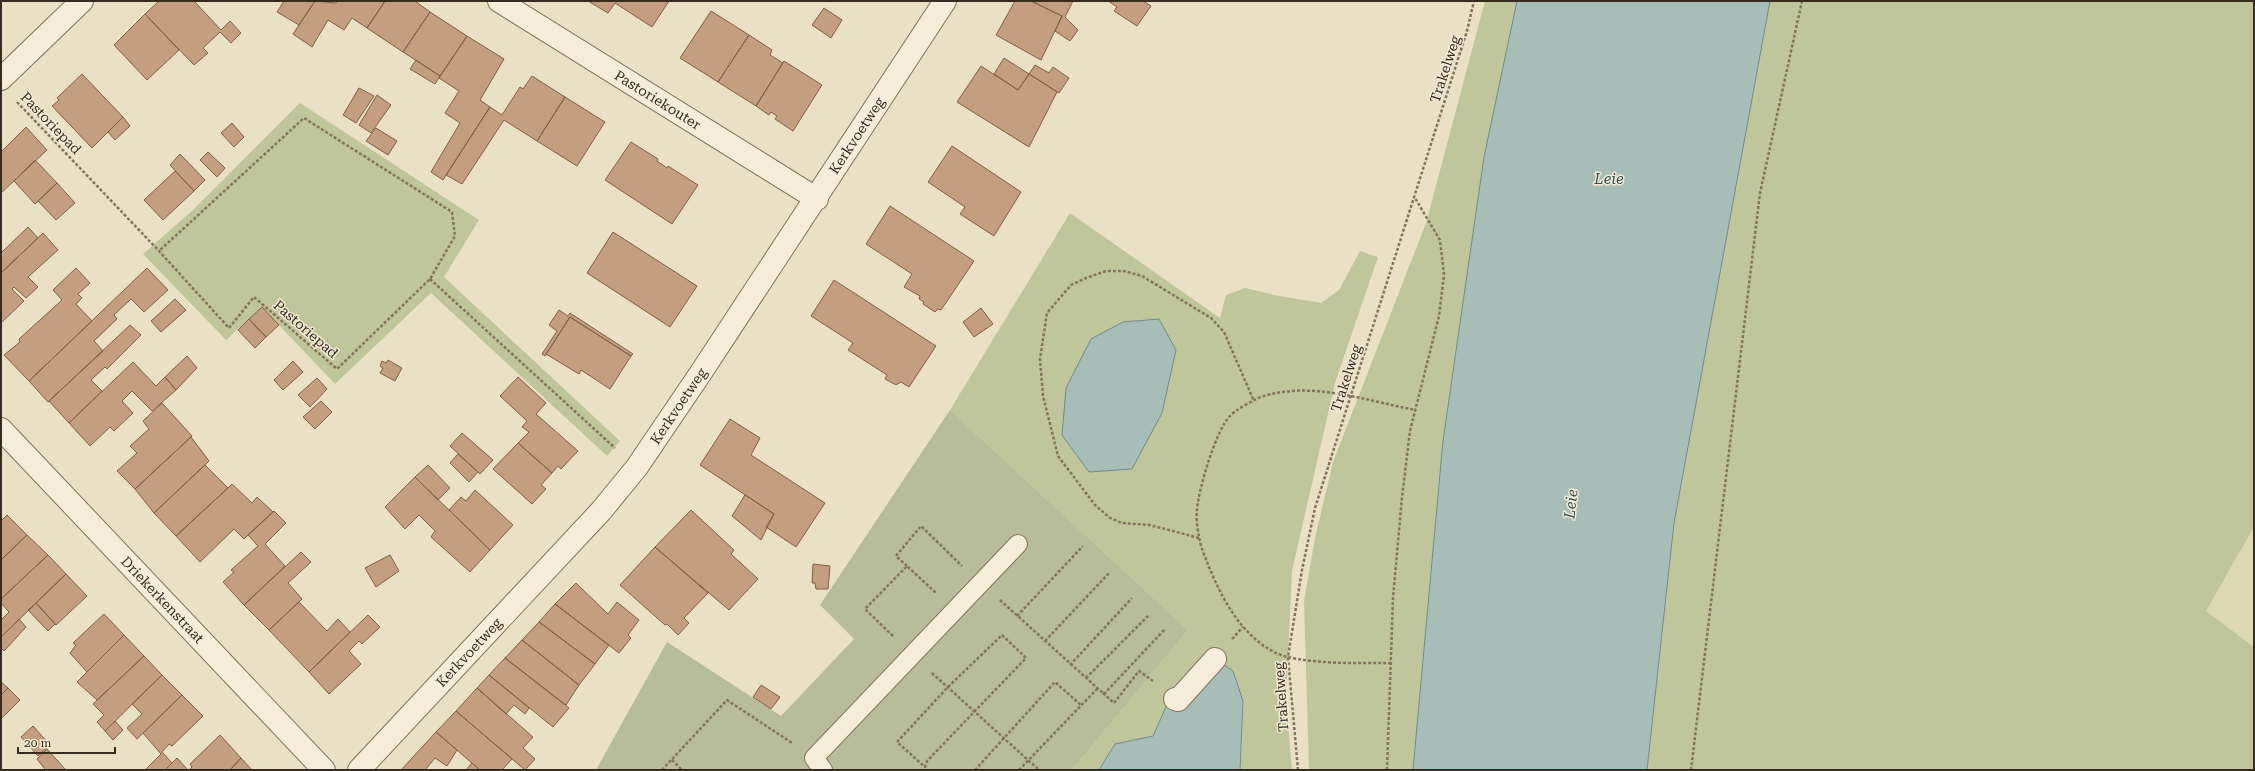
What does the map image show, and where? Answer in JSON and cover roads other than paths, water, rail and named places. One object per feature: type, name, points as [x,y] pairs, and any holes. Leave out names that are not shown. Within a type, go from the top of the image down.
[{"type":"street","points":[[1,79],[82,1]]},
{"type":"street","name":"Pastoriekouter","points":[[499,1],[816,199]]},
{"type":"street","name":"Kerkvoetweg","points":[[359,770],[601,511],[637,467],[816,199],[945,1]]},
{"type":"street","name":"Driekerkenstraat","points":[[1,429],[324,770]]},
{"type":"street","points":[[1175,699],[1178,700],[1215,659]]},
{"type":"lane","points":[[819,764],[1018,544]]},
{"type":"water","name":"Leie","points":[[1517,1],[1770,1],[1674,523],[1647,770],[1413,770],[1443,441],[1484,157]]},
{"type":"water","points":[[1159,319],[1176,350],[1162,413],[1132,469],[1089,472],[1062,435],[1066,388],[1091,339],[1123,322]]},
{"type":"water","points":[[1212,656],[1233,671],[1243,701],[1240,770],[1099,770],[1115,744],[1153,736],[1171,696]]}]
